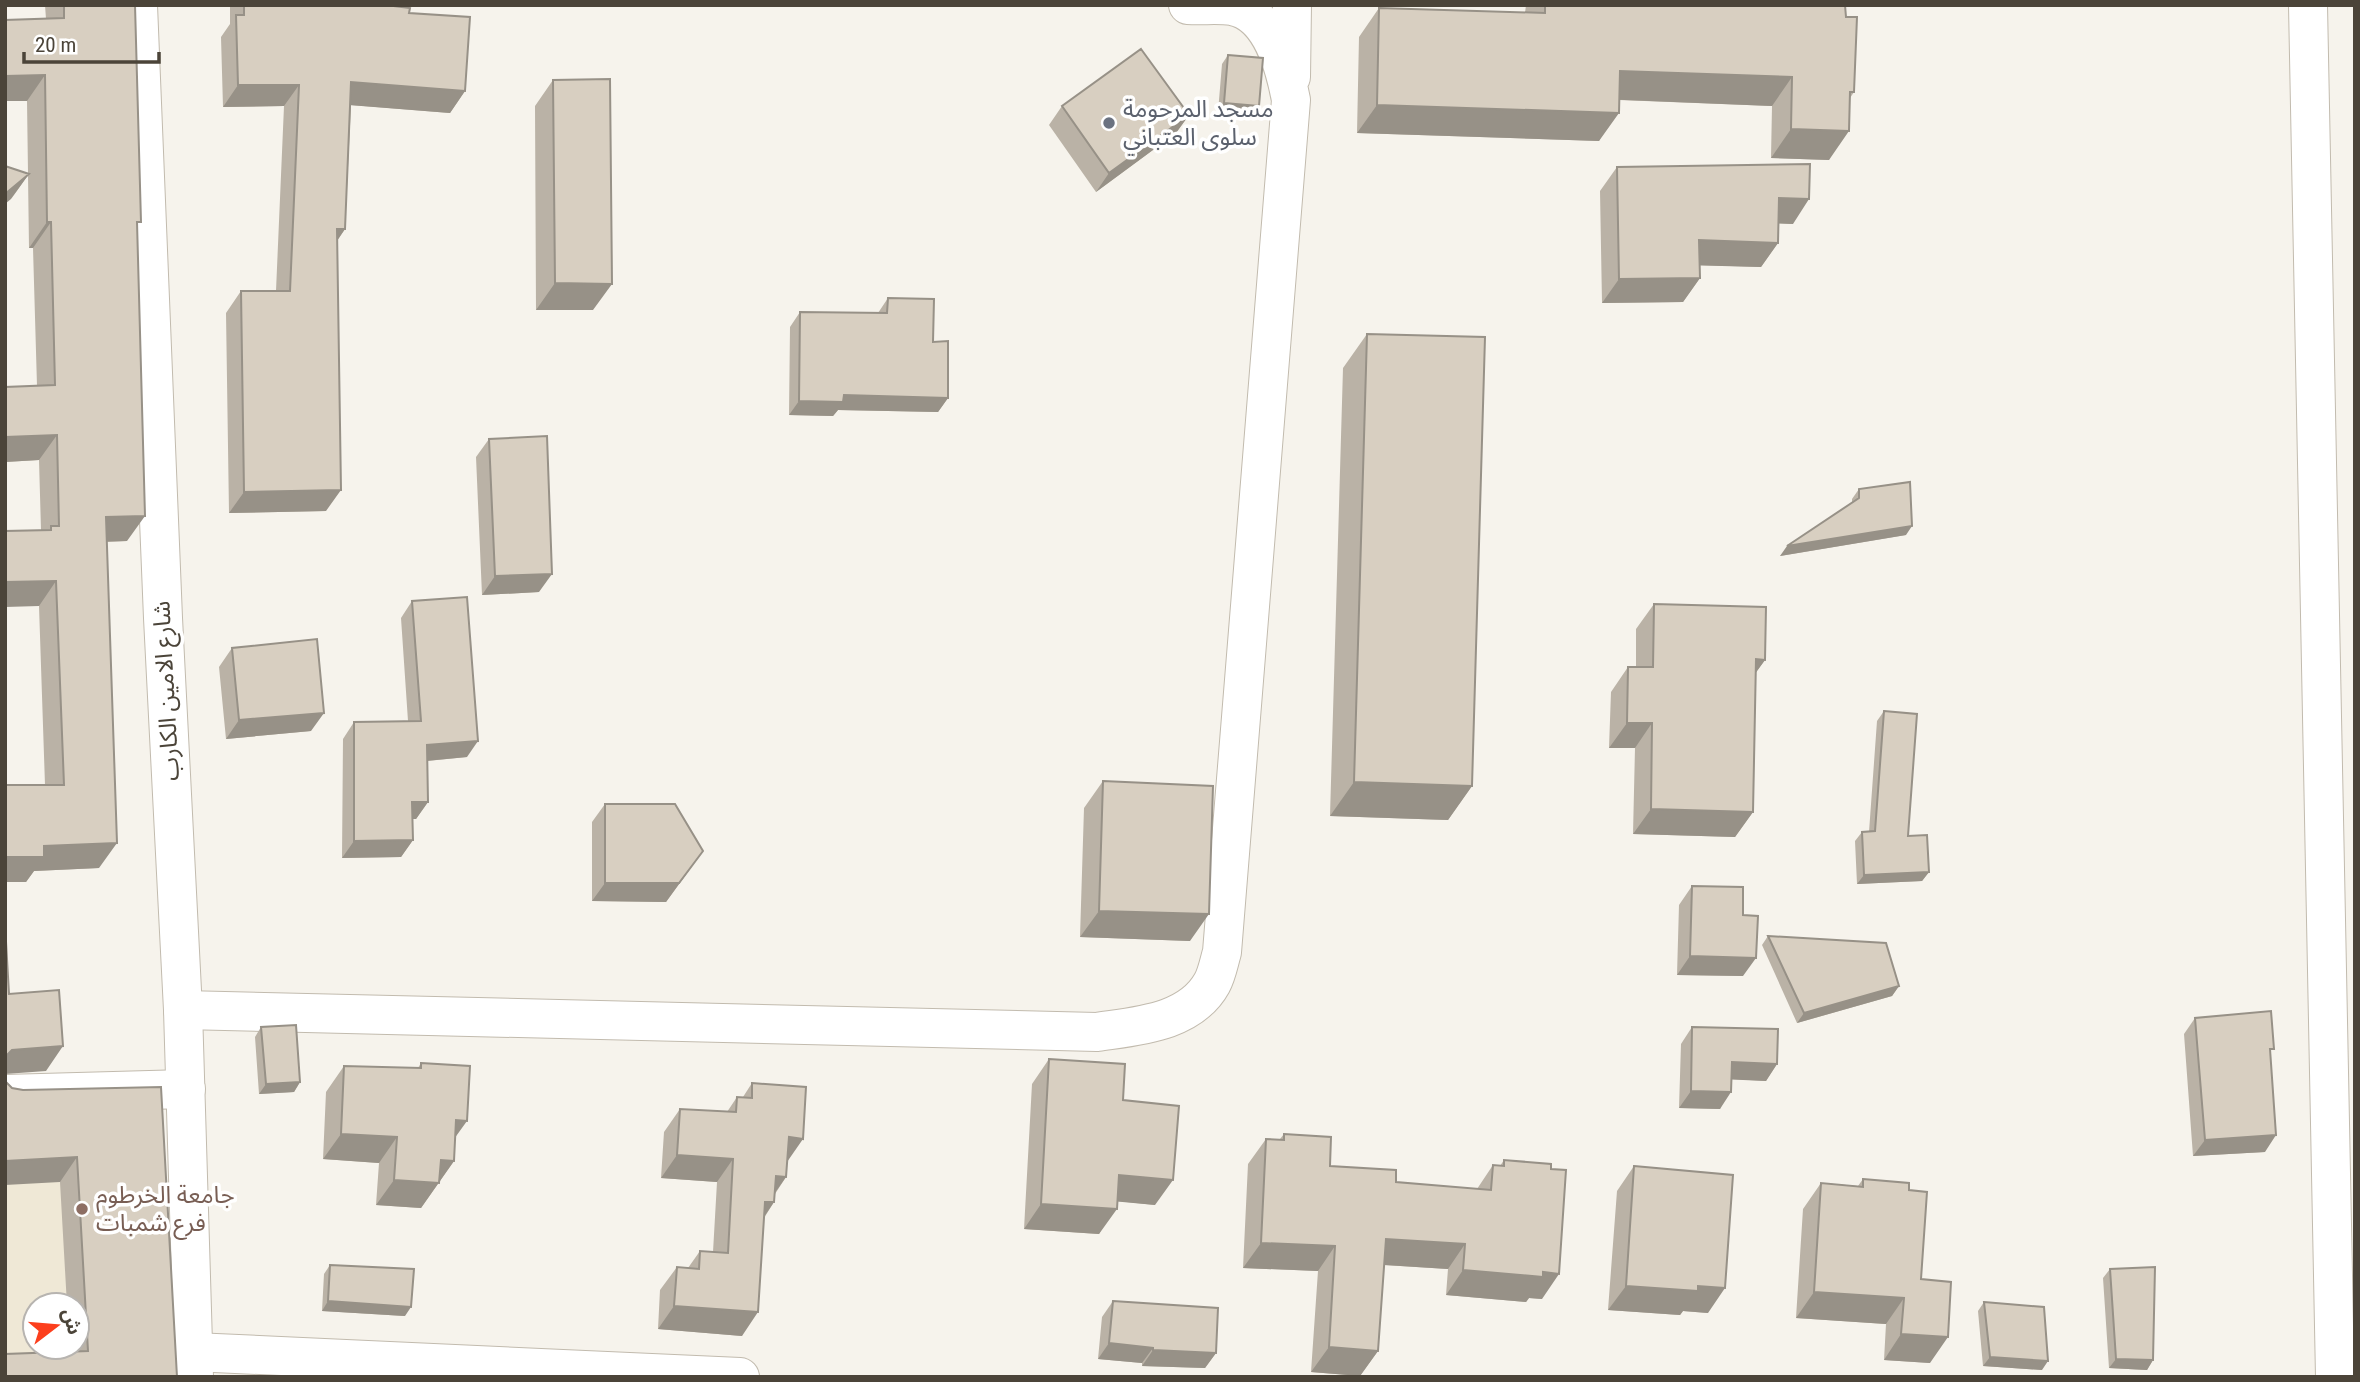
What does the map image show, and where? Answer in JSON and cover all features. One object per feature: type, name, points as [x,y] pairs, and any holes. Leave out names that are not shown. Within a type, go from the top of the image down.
[{"type":"street","name":"شارع الامين الكارب","points":[[138,5],[162,604],[183,1010],[194,1364]]},
{"type":"street","points":[[1188,5],[1235,6],[1257,20],[1286,73],[1291,100]]},
{"type":"street","points":[[183,1010],[1097,1032],[1181,1014],[1211,984],[1222,952],[1291,100],[1292,5]]},
{"type":"street","points":[[2308,5],[2335,1377]]},
{"type":"street","points":[[5,1094],[186,1089]]},
{"type":"street","points":[[194,1364],[740,1377]]},
{"type":"shaded area","name":"جامعة الخرطوم فرع شمبات","points":[[154,1106],[166,1377],[5,1377],[5,1113]]},
{"type":"building","points":[[64,5],[135,5],[141,222],[137,222],[145,516],[106,517],[117,843],[44,846],[44,857],[5,857],[5,785],[64,785],[56,581],[5,582],[5,531],[51,530],[51,526],[59,526],[57,435],[5,437],[5,387],[55,385],[51,222],[47,222],[45,75],[5,76],[5,20],[64,18]]},
{"type":"building","points":[[244,5],[385,5],[410,8],[409,13],[470,17],[465,91],[351,82],[345,229],[337,229],[341,490],[244,492],[241,291],[290,291],[299,85],[238,85],[236,15],[244,15]]},
{"type":"building","points":[[1545,5],[1845,5],[1846,17],[1857,17],[1854,92],[1850,92],[1849,131],[1791,129],[1792,77],[1620,71],[1619,113],[1377,105],[1379,8],[1545,13]]},
{"type":"building","points":[[1141,49],[1189,115],[1109,173],[1062,106]]},
{"type":"building","points":[[1228,55],[1263,58],[1259,106],[1224,103]]},
{"type":"building","points":[[610,79],[612,284],[555,283],[553,80]]},
{"type":"building","points":[[1810,164],[1809,199],[1779,198],[1778,243],[1699,240],[1700,278],[1619,279],[1617,167]]},
{"type":"building","points":[[5,166],[29,174],[5,194]]},
{"type":"building","points":[[888,298],[934,299],[933,342],[948,341],[948,398],[844,395],[843,402],[799,401],[800,312],[887,313]]},
{"type":"building","points":[[1367,334],[1485,337],[1472,786],[1354,782]]},
{"type":"building","points":[[547,436],[552,574],[495,576],[489,439]]},
{"type":"building","points":[[1910,482],[1912,526],[1787,546],[1859,498],[1859,489]]},
{"type":"building","points":[[467,597],[478,741],[427,745],[428,802],[412,802],[413,840],[354,841],[354,722],[421,721],[412,601]]},
{"type":"building","points":[[1654,604],[1766,607],[1765,660],[1756,659],[1753,812],[1651,809],[1652,723],[1627,723],[1628,667],[1653,667]]},
{"type":"building","points":[[317,639],[324,713],[239,720],[232,648]]},
{"type":"building","points":[[1884,711],[1917,714],[1908,836],[1927,835],[1929,872],[1864,875],[1862,832],[1875,831]]},
{"type":"building","points":[[1103,781],[1213,786],[1209,914],[1099,911]]},
{"type":"building","points":[[605,804],[675,804],[703,851],[679,883],[605,883]]},
{"type":"building","points":[[1692,886],[1743,887],[1743,915],[1758,916],[1756,958],[1690,956]]},
{"type":"building","points":[[5,924],[9,994],[59,990],[63,1046],[12,1050],[5,1057]]},
{"type":"building","points":[[1768,936],[1886,943],[1899,986],[1804,1013]]},
{"type":"building","points":[[2271,1011],[2274,1049],[2270,1049],[2276,1135],[2205,1140],[2195,1018]]},
{"type":"building","points":[[296,1025],[300,1082],[266,1084],[261,1027]]},
{"type":"building","points":[[1692,1027],[1778,1029],[1777,1064],[1732,1062],[1731,1092],[1691,1091]]},
{"type":"building","points":[[1049,1059],[1125,1064],[1123,1100],[1179,1106],[1173,1180],[1119,1175],[1117,1209],[1041,1204]]},
{"type":"building","points":[[421,1063],[470,1066],[467,1121],[456,1120],[454,1161],[441,1160],[439,1183],[394,1180],[397,1137],[341,1134],[344,1066],[421,1068]]},
{"type":"building","name":"جامعة الخرطوم فرع شمبات","points":[[5,1081],[12,1088],[23,1090],[161,1087],[177,1377],[5,1377],[5,1354],[21,1353],[21,1361],[91,1361],[91,1291],[85,1291],[77,1157],[5,1161]]},
{"type":"building","points":[[752,1083],[806,1087],[803,1139],[789,1137],[786,1177],[776,1176],[774,1202],[765,1202],[758,1312],[674,1306],[677,1267],[699,1269],[700,1251],[728,1253],[733,1159],[677,1155],[680,1109],[736,1112],[737,1097],[752,1098]]},
{"type":"building","points":[[1284,1134],[1331,1137],[1330,1166],[1396,1170],[1396,1182],[1491,1190],[1493,1165],[1504,1166],[1504,1160],[1551,1164],[1551,1169],[1566,1170],[1559,1274],[1543,1272],[1543,1277],[1463,1270],[1465,1244],[1386,1239],[1378,1351],[1329,1347],[1335,1246],[1261,1243],[1266,1139],[1284,1140]]},
{"type":"building","points":[[1634,1166],[1733,1175],[1725,1288],[1698,1286],[1698,1291],[1626,1286]]},
{"type":"building","points":[[1863,1179],[1909,1183],[1909,1190],[1927,1192],[1921,1279],[1951,1282],[1948,1337],[1901,1334],[1904,1298],[1814,1292],[1821,1183],[1863,1187]]},
{"type":"building","points":[[330,1265],[414,1269],[411,1307],[328,1301]]},
{"type":"building","points":[[2155,1267],[2153,1360],[2116,1359],[2110,1269]]},
{"type":"building","points":[[1113,1301],[1218,1308],[1216,1353],[1153,1350],[1109,1343]]},
{"type":"building","points":[[1984,1302],[2044,1307],[2048,1361],[1990,1357]]},
{"type":"place","name":"مسجد المرحومة سلوى العتباني","points":[[1109,123]]},
{"type":"place","name":"جامعة الخرطوم فرع شمبات","points":[[82,1209]]}]
